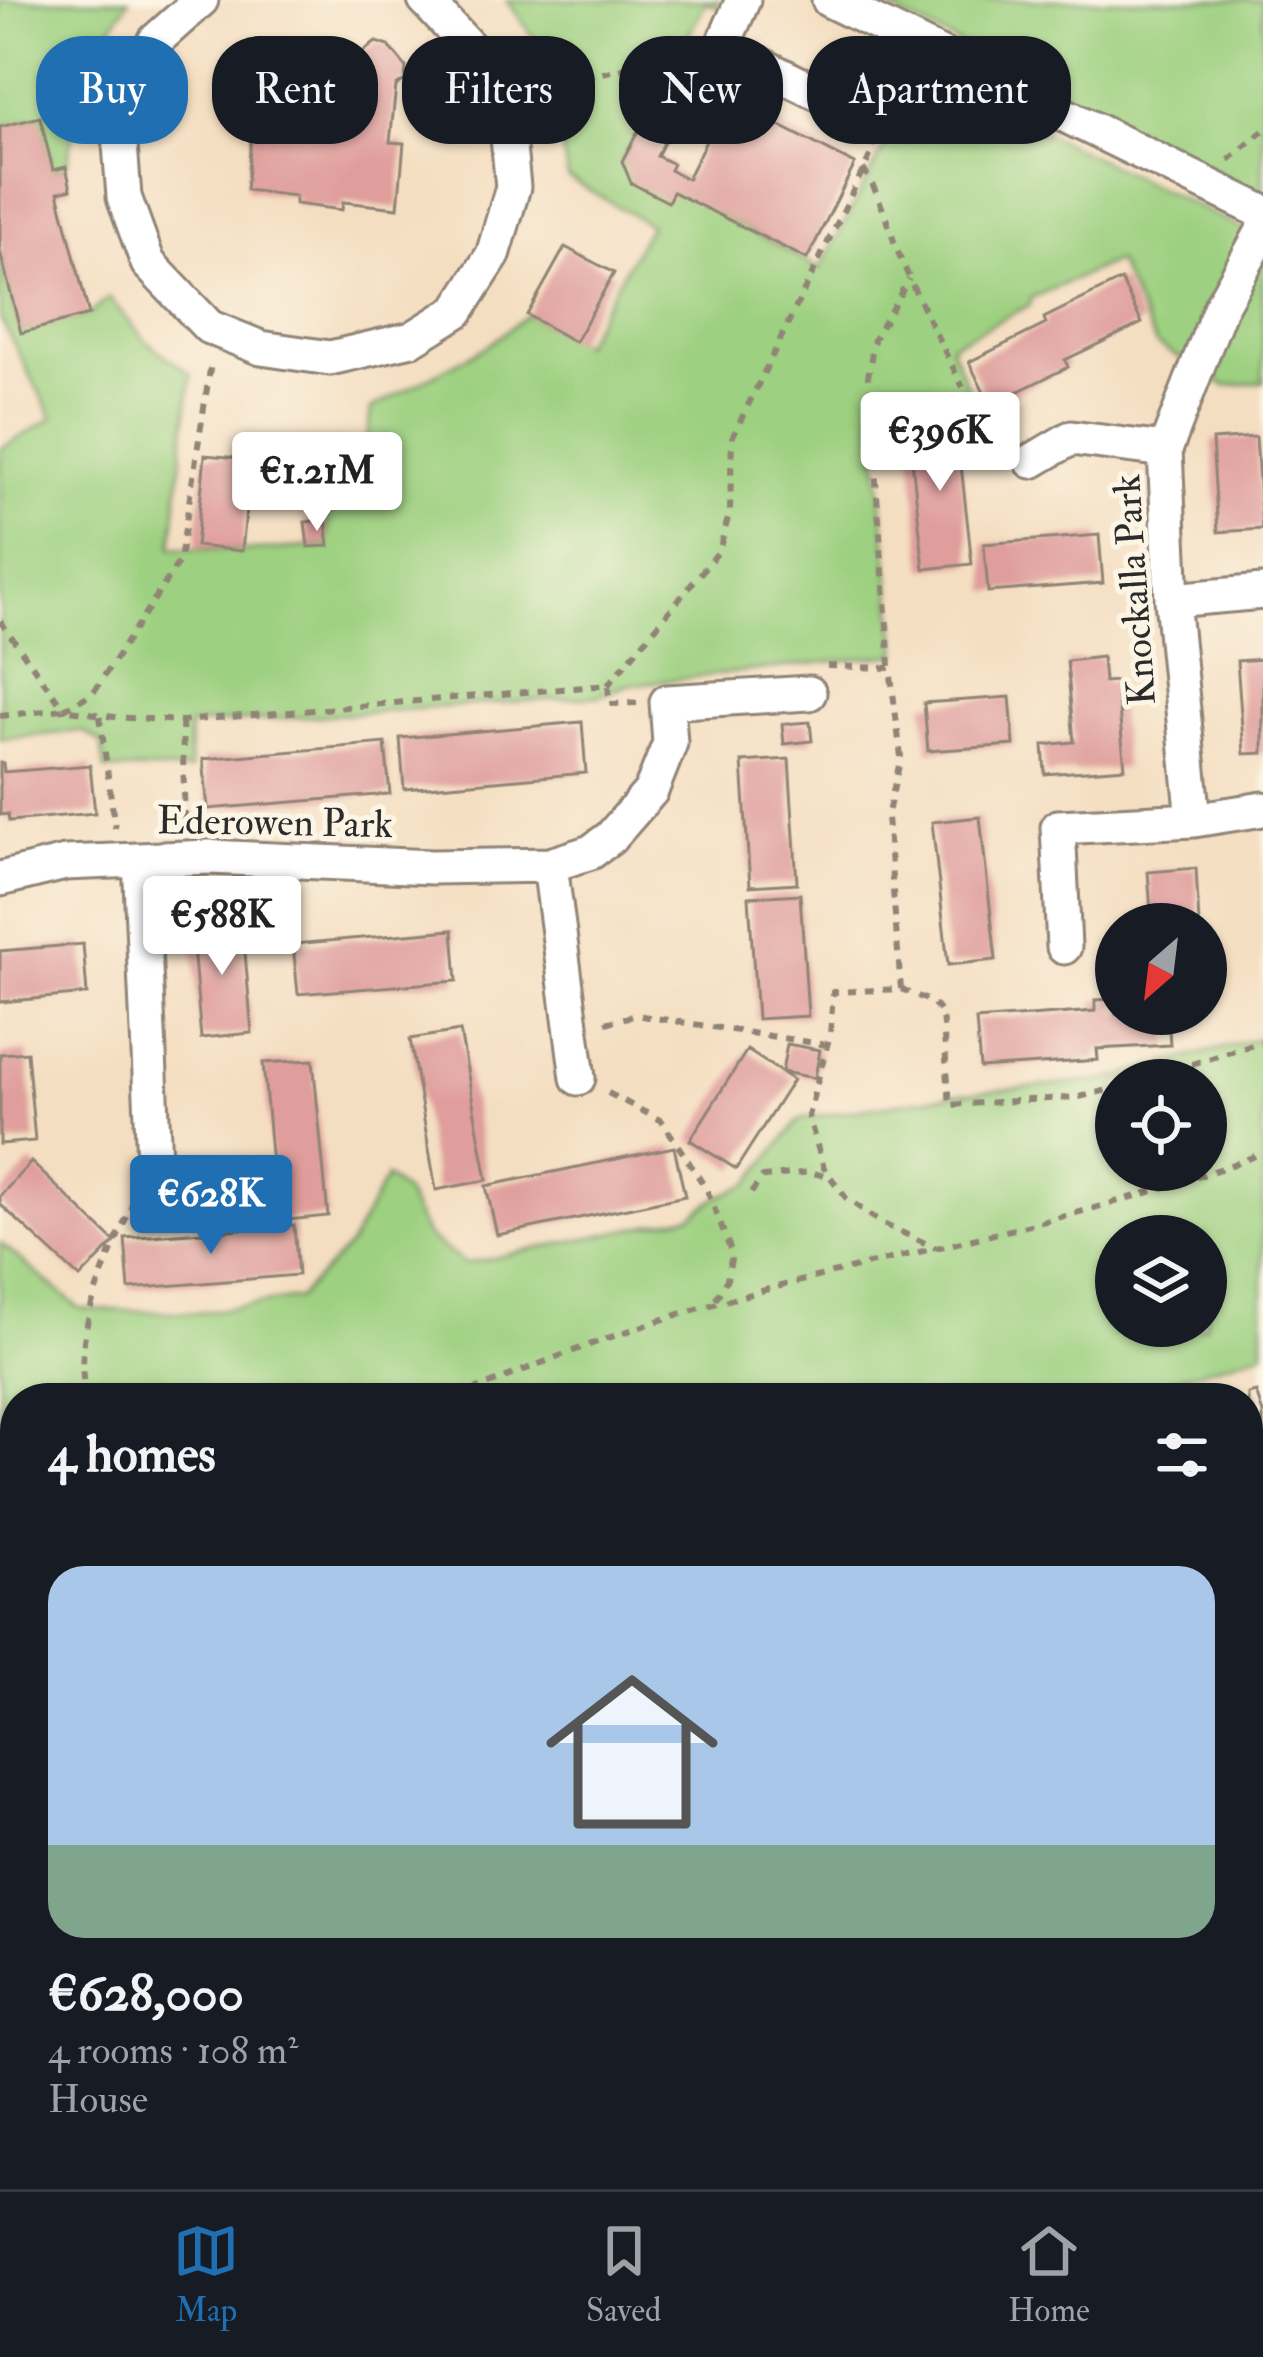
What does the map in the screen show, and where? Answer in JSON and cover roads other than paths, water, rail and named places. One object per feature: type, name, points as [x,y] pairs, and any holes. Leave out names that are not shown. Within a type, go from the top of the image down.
[{"type":"street","points":[[201,0],[155,40],[120,144],[124,197],[148,263],[216,330],[261,348],[330,358],[412,340],[457,311],[493,255],[514,188],[506,118],[480,59],[425,0]]},
{"type":"street","points":[[743,0],[726,38],[730,50],[851,109],[864,98],[896,34]]},
{"type":"street","points":[[829,0],[1263,212]]},
{"type":"street","name":"Knockalla Park","points":[[1194,820],[1172,600],[1165,450],[1220,308],[1263,231]]},
{"type":"street","points":[[1032,461],[1071,438],[1165,450]]},
{"type":"street","points":[[1172,600],[1263,592]]},
{"type":"street","name":"Ederowen Park","points":[[0,879],[65,863],[186,858],[432,867],[550,865],[591,852],[610,838],[651,791],[670,743],[668,702],[809,693]]},
{"type":"street","points":[[1064,947],[1058,827],[1194,820],[1263,809]]},
{"type":"street","points":[[128,861],[154,1161]]},
{"type":"street","points":[[550,865],[578,1078]]}]
